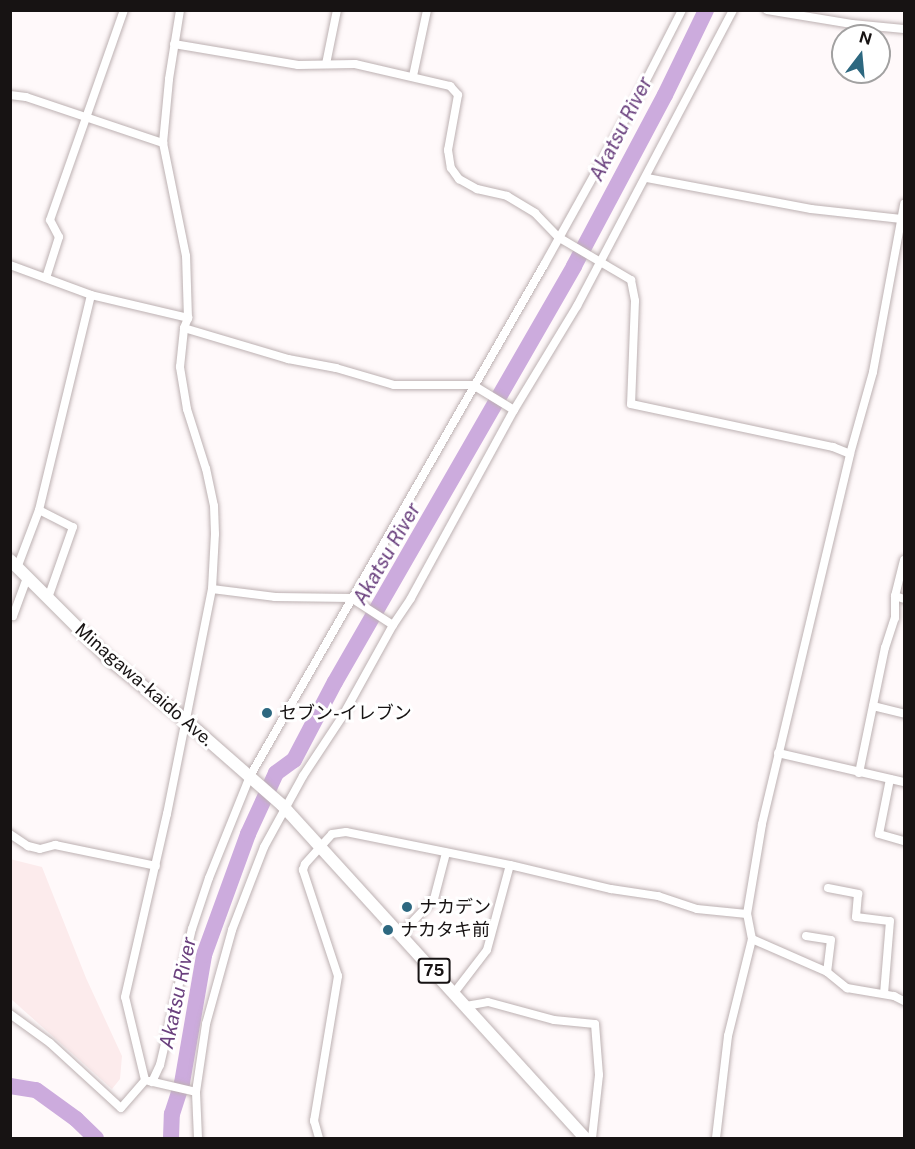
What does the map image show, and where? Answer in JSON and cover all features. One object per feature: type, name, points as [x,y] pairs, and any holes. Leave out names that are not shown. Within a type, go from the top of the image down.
[{"type":"main road","name":"Minagawa-kaido Ave.","points":[[14,564],[109,659],[253,778]]},
{"type":"main road","name":"75","points":[[253,778],[321,845],[585,1138]]},
{"type":"street","points":[[46,278],[59,237],[50,220],[124,10]]},
{"type":"street","points":[[148,1081],[124,997],[156,866],[212,589],[215,534],[214,506],[182,386],[180,367],[184,328],[188,318],[186,256],[163,143],[180,10]]},
{"type":"street","points":[[327,64],[337,10]]},
{"type":"street","points":[[413,76],[427,10]]},
{"type":"street","points":[[10,1014],[50,1043],[121,1108],[148,1081],[160,1065],[192,929],[208,878],[253,778],[636,100],[682,10]]},
{"type":"street","points":[[198,1138],[194,1092],[202,1042],[246,886],[284,807],[342,717],[393,624],[411,598],[514,410],[647,178],[658,152],[734,10]]},
{"type":"street","points":[[767,10],[852,24],[904,29]]},
{"type":"street","points":[[174,44],[298,65],[355,64],[450,86],[458,95],[448,150],[451,168],[459,179],[477,189],[507,196],[535,213],[558,237],[631,280],[635,301],[631,404],[833,447],[850,454]]},
{"type":"street","points":[[10,95],[26,97],[163,143]]},
{"type":"street","points":[[647,178],[811,209],[901,219]]},
{"type":"street","points":[[716,1138],[728,1036],[752,939],[747,914],[778,753],[850,454],[873,372],[904,204]]},
{"type":"street","points":[[10,265],[91,295],[188,318]]},
{"type":"street","points":[[14,564],[39,510],[91,295]]},
{"type":"street","points":[[184,328],[288,359],[336,368],[394,385],[473,385],[514,410]]},
{"type":"street","points":[[39,510],[73,527],[48,598]]},
{"type":"street","points":[[859,773],[885,648],[895,618],[895,596],[904,560]]},
{"type":"street","points":[[10,616],[13,616],[27,578]]},
{"type":"street","points":[[212,589],[275,597],[353,599],[393,624]]},
{"type":"street","points":[[895,596],[904,599]]},
{"type":"street","points":[[873,706],[904,714]]},
{"type":"street","points":[[778,753],[904,782]]},
{"type":"street","points":[[890,779],[879,834],[904,841]]},
{"type":"street","points":[[319,1138],[314,1121],[338,976],[304,878],[305,864],[332,834],[340,831],[510,864],[611,889],[658,896],[697,909],[747,914]]},
{"type":"street","points":[[10,834],[28,846],[39,849],[55,845],[156,866]]},
{"type":"street","points":[[401,934],[434,899],[447,853]]},
{"type":"street","points":[[454,993],[487,950],[510,864]]},
{"type":"street","points":[[828,888],[858,894],[856,916],[890,921],[884,994]]},
{"type":"street","points":[[807,936],[831,940],[827,972]]},
{"type":"street","points":[[752,939],[827,972],[847,988],[884,994],[904,1001]]},
{"type":"street","points":[[466,1006],[488,1002],[554,1020],[595,1024],[599,1075],[592,1138]]},
{"type":"street","points":[[148,1081],[194,1092]]},
{"type":"shaded area","points":[[10,859],[42,867],[86,978],[122,1056],[120,1079],[112,1089],[11,999]]},
{"type":"waterway","name":"Akatsu River","points":[[171,1138],[172,1114],[182,1083],[204,955],[248,834],[276,773],[294,760],[335,682],[574,266],[665,95],[706,10]]},
{"type":"waterway","points":[[10,1086],[36,1090],[76,1119],[96,1138]]},
{"type":"place","name":"セブン-イレブン","points":[[267,713]]},
{"type":"place","name":"ナカデン","points":[[407,907]]},
{"type":"place","name":"ナカタキ前","points":[[388,930]]}]
